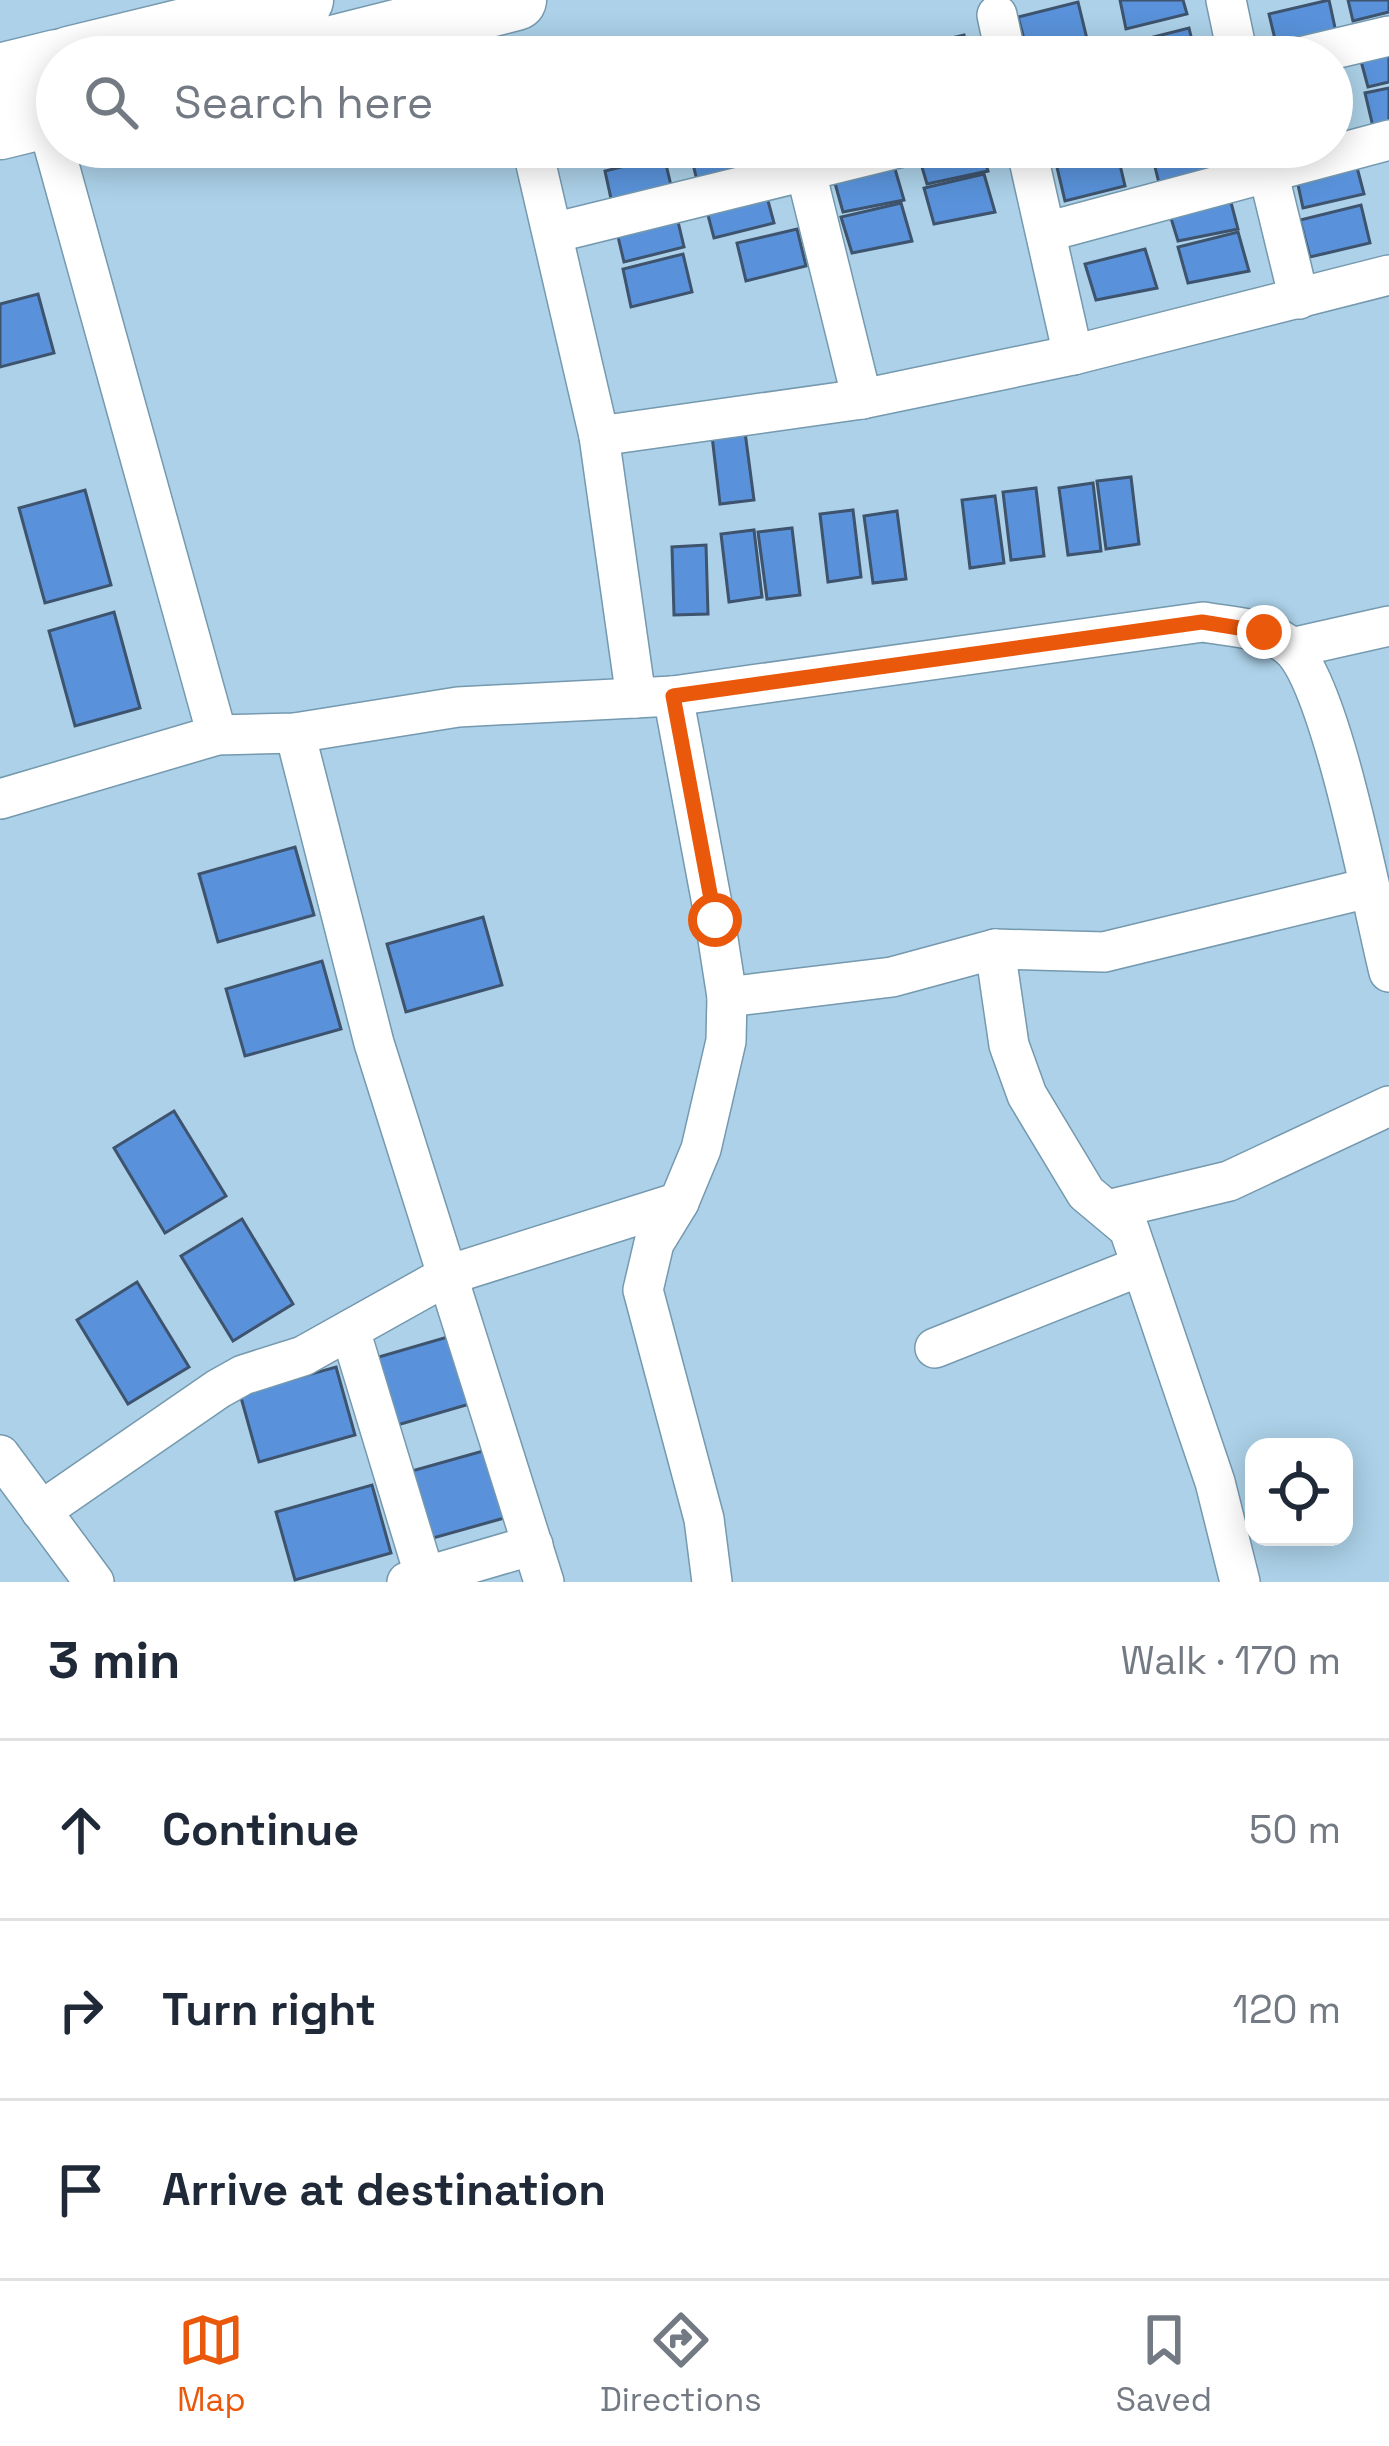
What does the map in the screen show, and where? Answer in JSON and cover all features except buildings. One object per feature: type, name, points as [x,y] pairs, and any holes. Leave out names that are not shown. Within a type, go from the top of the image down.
[{"type":"main road","points":[[155,36],[303,0]]},
{"type":"main road","points":[[373,36],[516,0]]},
{"type":"main road","points":[[0,74],[36,65]]},
{"type":"street","points":[[1226,0],[1234,36]]},
{"type":"street","points":[[997,15],[1002,36]]},
{"type":"street","points":[[1353,44],[1389,36]]},
{"type":"street","points":[[1353,146],[1389,140]]},
{"type":"street","points":[[48,168],[217,735]]},
{"type":"street","points":[[537,168],[654,697],[727,997],[718,1084],[680,1202],[654,1243],[643,1290],[704,1520],[712,1582]]},
{"type":"street","points":[[553,232],[774,168]]},
{"type":"street","points":[[804,168],[862,399]]},
{"type":"street","points":[[1031,168],[1073,356]]},
{"type":"street","points":[[1046,232],[1238,168]]},
{"type":"street","points":[[1267,168],[1299,299]]},
{"type":"street","points":[[599,436],[862,399],[1073,356],[1389,275]]},
{"type":"street","points":[[0,799],[217,735],[295,733],[458,706],[654,697],[1202,622],[1264,632],[1291,648],[1312,679],[1329,721],[1389,972]]},
{"type":"street","points":[[1291,648],[1389,626]]},
{"type":"street","points":[[295,733],[374,1043],[539,1563],[433,1577],[350,1330]]},
{"type":"street","points":[[727,997],[892,977],[995,949],[1104,952],[1368,888]]},
{"type":"street","points":[[995,949],[1009,1045],[1027,1095],[1086,1193],[1129,1229],[1215,1482],[1240,1582]]},
{"type":"street","points":[[1108,1210],[1229,1181],[1389,1106]]},
{"type":"street","points":[[40,1511],[230,1382],[304,1356],[448,1275],[680,1202]]},
{"type":"street","points":[[935,1348],[1142,1266]]},
{"type":"street","points":[[0,1455],[94,1582]]},
{"type":"route","points":[[715,920],[673,696],[1202,622],[1264,632]]}]
